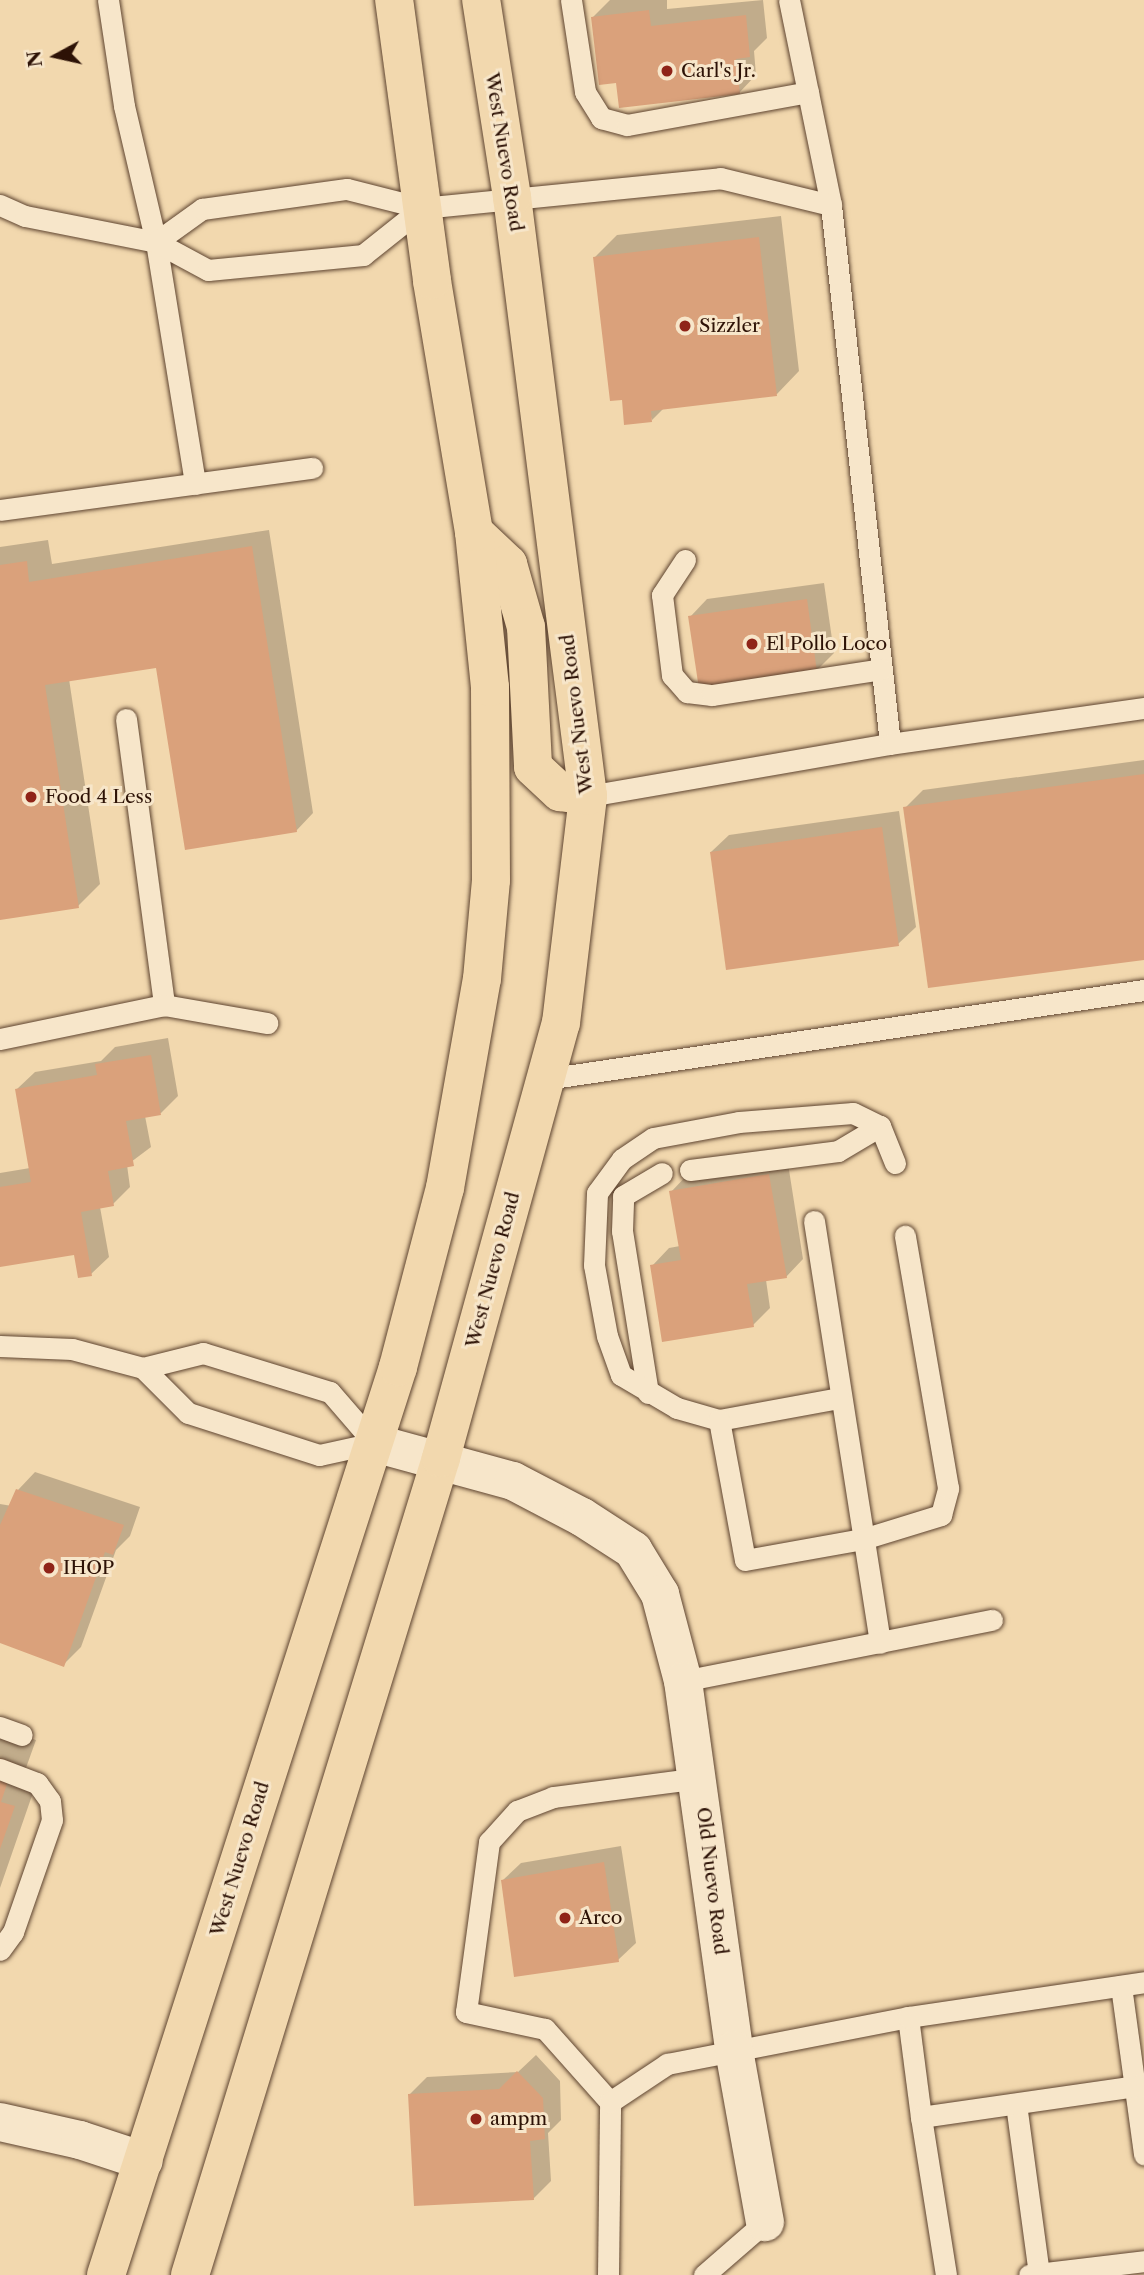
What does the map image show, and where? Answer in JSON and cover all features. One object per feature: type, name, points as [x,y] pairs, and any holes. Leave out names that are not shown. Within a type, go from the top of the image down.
[{"type":"main road","name":"West Nuevo Road","points":[[106,2275],[346,1517],[374,1443],[445,1188],[482,979],[493,795],[490,687],[474,532],[422,208],[394,0]]},
{"type":"main road","name":"West Nuevo Road","points":[[190,2275],[441,1458],[561,1023],[588,796],[512,197],[481,0]]},
{"type":"main road","points":[[474,532],[508,565],[526,627],[533,767],[560,792],[588,796]]},
{"type":"street","points":[[374,1443],[441,1458]]},
{"type":"street","name":"Old Nuevo Road","points":[[441,1458],[513,1481],[633,1550],[660,1594],[683,1681],[699,1778],[734,2050],[765,2222]]},
{"type":"street","points":[[0,2122],[80,2140],[144,2161]]},
{"type":"lane","points":[[108,0],[124,106],[156,242],[195,484]]},
{"type":"lane","points":[[571,0],[586,92],[601,118],[627,125],[808,93]]},
{"type":"lane","points":[[789,0],[831,205],[890,744]]},
{"type":"lane","points":[[156,242],[202,209],[347,189],[422,208],[720,178],[831,205]]},
{"type":"lane","points":[[0,205],[25,216],[156,242],[208,270],[363,255],[422,208]]},
{"type":"lane","points":[[0,510],[312,468]]},
{"type":"lane","points":[[685,560],[662,595],[672,675],[687,692],[712,695],[881,669]]},
{"type":"lane","points":[[588,796],[890,744],[1144,708]]},
{"type":"lane","points":[[126,719],[164,1004]]},
{"type":"lane","points":[[546,1079],[1144,990]]},
{"type":"lane","points":[[0,1039],[164,1004],[267,1023]]},
{"type":"lane","points":[[839,1398],[719,1420],[677,1408],[621,1375],[607,1336],[594,1265],[597,1193],[622,1159],[653,1138],[739,1122],[853,1113],[880,1126],[895,1163]]},
{"type":"lane","points":[[690,1170],[838,1151],[880,1126]]},
{"type":"lane","points":[[648,1393],[622,1231],[623,1196],[662,1173]]},
{"type":"lane","points":[[814,1221],[839,1398],[880,1643]]},
{"type":"lane","points":[[719,1420],[745,1560],[863,1539],[941,1515],[948,1488],[905,1236]]},
{"type":"lane","points":[[0,1346],[72,1349],[143,1368],[203,1353],[330,1392],[374,1443],[319,1455],[188,1413],[143,1368]]},
{"type":"lane","points":[[683,1681],[992,1620]]},
{"type":"lane","points":[[0,1727],[22,1735]]},
{"type":"lane","points":[[0,1769],[37,1783],[50,1801],[52,1820],[13,1932],[0,1950]]},
{"type":"lane","points":[[608,2275],[610,2102],[545,2029],[466,2012],[489,1842],[517,1811],[553,1797],[699,1778]]},
{"type":"lane","points":[[610,2102],[667,2064],[908,2017],[1144,1982]]},
{"type":"lane","points":[[1121,1986],[1140,2086],[1144,2154]]},
{"type":"lane","points":[[908,2017],[946,2275]]},
{"type":"lane","points":[[921,2117],[1140,2086]]},
{"type":"lane","points":[[1016,2104],[1034,2274],[1144,2261]]},
{"type":"lane","points":[[704,2275],[765,2222]]},
{"type":"building","name":"Carl's Jr.","points":[[649,10],[651,26],[746,15],[750,57],[736,59],[740,94],[619,108],[616,83],[599,85],[591,17]]},
{"type":"building","name":"Sizzler","points":[[759,237],[777,396],[651,411],[652,422],[624,425],[622,400],[610,401],[593,257]]},
{"type":"building","points":[[252,546],[297,832],[185,850],[156,668],[45,685],[79,908],[0,920],[0,565],[27,561],[29,582]]},
{"type":"building","name":"El Pollo Loco","points":[[807,599],[817,672],[699,689],[688,616]]},
{"type":"building","points":[[1144,774],[1144,960],[928,988],[903,807]]},
{"type":"building","points":[[882,827],[899,946],[726,970],[710,852]]},
{"type":"building","points":[[151,1055],[161,1115],[126,1121],[134,1166],[108,1171],[114,1206],[81,1212],[92,1276],[78,1278],[74,1255],[0,1267],[0,1187],[31,1182],[15,1089],[97,1075],[95,1064]]},
{"type":"building","points":[[769,1174],[787,1278],[747,1284],[754,1327],[662,1342],[650,1265],[681,1260],[669,1191]]},
{"type":"building","name":"IHOP","points":[[16,1489],[124,1525],[113,1555],[105,1552],[64,1667],[0,1643],[0,1525]]},
{"type":"building","points":[[0,1758],[14,1763],[1,1802],[15,1806],[0,1849]]},
{"type":"building","points":[[604,1862],[619,1962],[514,1977],[501,1880]]},
{"type":"building","name":"ampm","points":[[517,2071],[543,2098],[545,2139],[530,2141],[534,2200],[414,2206],[408,2094],[499,2089]]},
{"type":"place","name":"Carl's Jr.","points":[[667,71]]},
{"type":"place","name":"Sizzler","points":[[685,326]]},
{"type":"place","name":"El Pollo Loco","points":[[752,644]]},
{"type":"place","name":"Food 4 Less","points":[[31,797]]},
{"type":"place","name":"IHOP","points":[[49,1568]]},
{"type":"place","name":"Arco","points":[[565,1918]]},
{"type":"place","name":"ampm","points":[[476,2119]]}]
